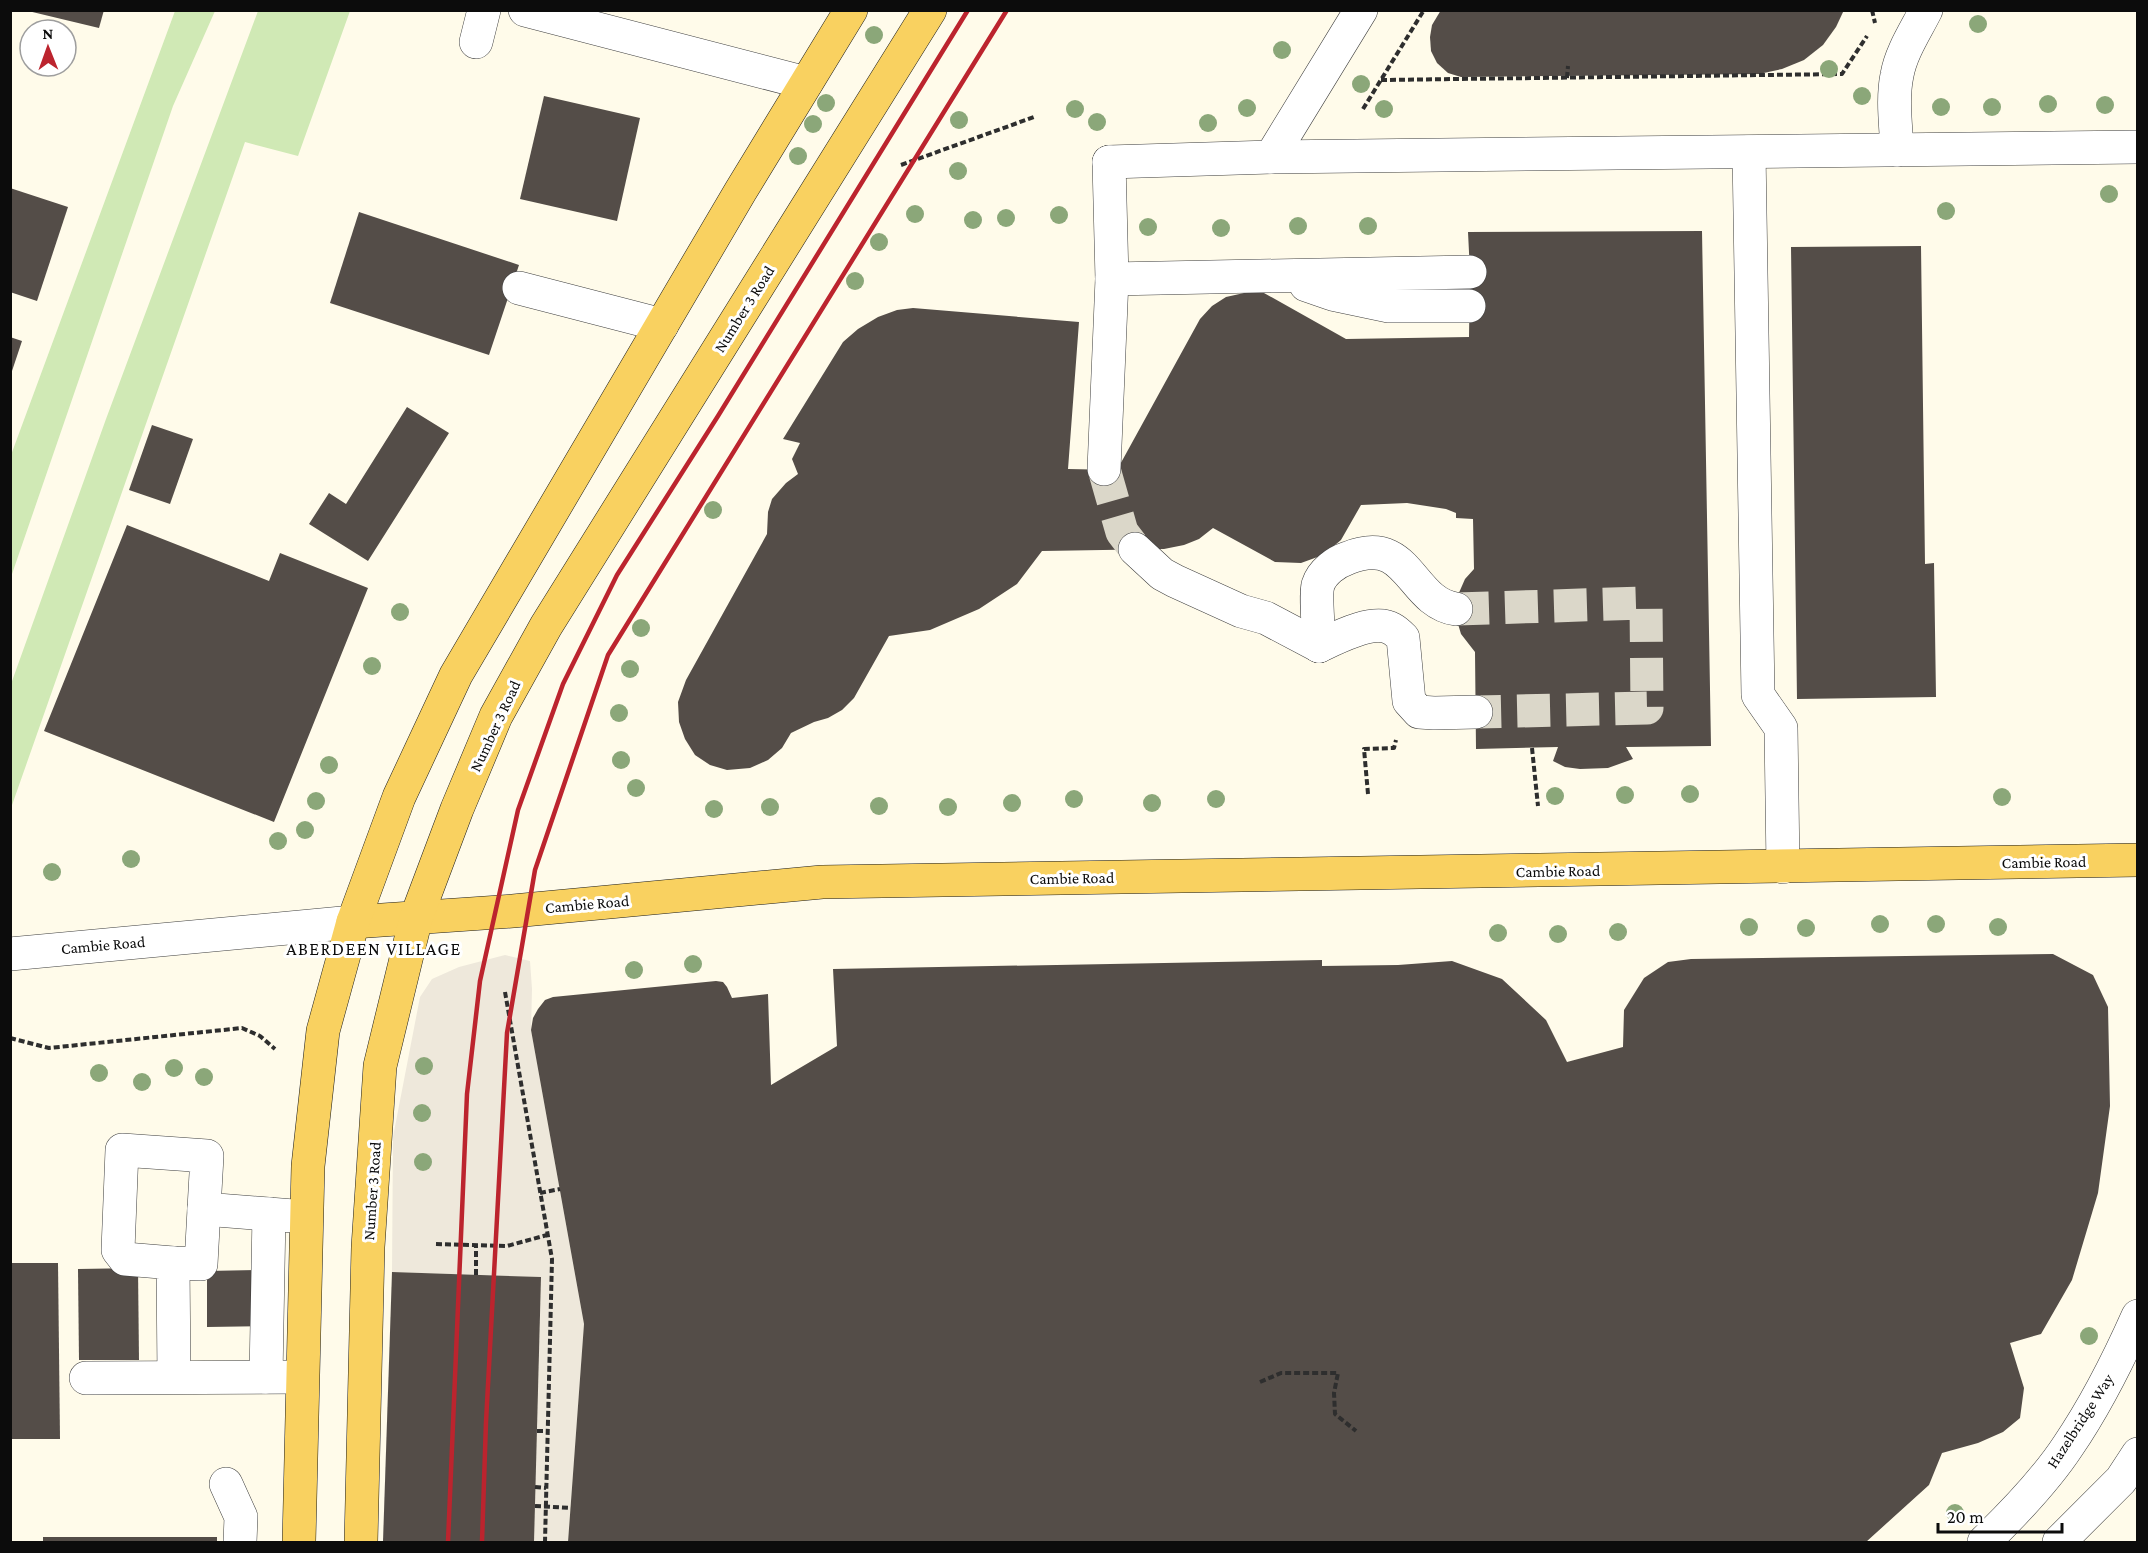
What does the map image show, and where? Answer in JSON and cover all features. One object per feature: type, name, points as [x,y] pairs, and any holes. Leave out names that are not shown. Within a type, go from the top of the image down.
[{"type":"main road","points":[[298,1542],[308,1166],[323,1031],[353,922],[399,798],[456,675],[851,10]]},
{"type":"main road","name":"Number 3 Road","points":[[362,1542],[368,1247],[380,1066],[417,918],[496,717],[546,626],[930,10]]},
{"type":"main road","name":"Cambie Road","points":[[353,922],[525,910],[822,882],[2138,860]]},
{"type":"street","points":[[476,42],[484,10]]},
{"type":"street","points":[[525,10],[807,84]]},
{"type":"street","points":[[1271,158],[1361,10]]},
{"type":"street","points":[[1897,150],[1897,74],[1926,10]]},
{"type":"street","points":[[1104,469],[1112,279],[1109,162],[2138,147]]},
{"type":"street","points":[[1749,152],[1758,695],[1781,728],[1783,867]]},
{"type":"street","points":[[1112,279],[1470,272]]},
{"type":"street","points":[[1279,276],[1332,294],[1389,306],[1469,306]]},
{"type":"street","points":[[519,288],[662,325]]},
{"type":"street","points":[[1135,549],[1162,574],[1176,582],[1222,603],[1266,618],[1319,646]]},
{"type":"street","points":[[1319,646],[1318,585],[1329,568],[1358,554],[1388,555],[1401,563],[1434,601],[1444,607],[1456,609]]},
{"type":"street","points":[[1319,646],[1352,631],[1371,627],[1390,627],[1403,638],[1409,701],[1419,711],[1476,712]]},
{"type":"street","name":"Cambie Road","points":[[10,954],[353,922]]},
{"type":"street","points":[[122,1150],[207,1156],[201,1264],[174,1263],[125,1259],[118,1250],[122,1150]]},
{"type":"street","points":[[204,1209],[306,1217]]},
{"type":"street","points":[[266,1377],[269,1214]]},
{"type":"street","points":[[174,1263],[174,1377]]},
{"type":"street","name":"Hazelbridge Way","points":[[1984,1542],[2018,1509],[2068,1446],[2118,1361],[2138,1316]]},
{"type":"street","points":[[86,1378],[302,1377]]},
{"type":"street","points":[[2059,1542],[2121,1480],[2138,1454]]},
{"type":"street","points":[[226,1484],[241,1517],[240,1542]]},
{"type":"path","points":[[1363,109],[1424,10]]},
{"type":"path","points":[[1381,80],[1842,74],[1880,17]]},
{"type":"path","points":[[1567,78],[1568,66]]},
{"type":"path","points":[[901,165],[1034,117]]},
{"type":"path","points":[[1368,794],[1364,749],[1394,748],[1409,701]]},
{"type":"path","points":[[1532,748],[1538,806]]},
{"type":"path","points":[[505,992],[552,1259],[546,1542]]},
{"type":"path","points":[[10,1038],[49,1048],[242,1028],[260,1036],[275,1049]]},
{"type":"path","points":[[540,1193],[560,1189]]},
{"type":"path","points":[[436,1244],[507,1246],[548,1235]]},
{"type":"path","points":[[476,1246],[476,1275]]},
{"type":"path","points":[[1260,1382],[1281,1373],[1338,1372],[1334,1394],[1335,1414],[1356,1431]]},
{"type":"path","points":[[537,1431],[548,1431]]},
{"type":"path","points":[[536,1487],[546,1488]]},
{"type":"path","points":[[535,1506],[571,1508]]},
{"type":"green space","points":[[175,11],[215,11],[173,106],[11,577],[11,455]]},
{"type":"green space","points":[[258,11],[350,11],[298,156],[245,142],[11,808],[11,684],[106,419]]},
{"type":"shaded area","points":[[505,955],[530,961],[531,1030],[584,1324],[568,1542],[383,1542],[388,1390],[538,1395],[541,1277],[392,1272],[393,1137],[420,997],[432,979],[459,967]]},
{"type":"building","points":[[24,10],[104,10],[99,28],[78,23],[78,18],[57,18]]},
{"type":"building","points":[[1441,10],[1844,10],[1836,27],[1823,45],[1804,60],[1782,69],[1759,74],[1461,77],[1448,73],[1437,63],[1431,51],[1432,25]]},
{"type":"building","points":[[544,96],[640,118],[617,221],[520,199]]},
{"type":"building","points":[[10,188],[68,207],[37,301],[10,292]]},
{"type":"building","points":[[359,212],[519,265],[489,355],[330,303]]},
{"type":"building","points":[[1702,231],[1711,746],[1626,747],[1633,759],[1608,768],[1580,769],[1565,767],[1553,761],[1558,747],[1476,749],[1475,652],[1461,634],[1458,624],[1458,595],[1465,579],[1474,569],[1473,519],[1456,518],[1456,513],[1446,509],[1407,503],[1361,505],[1341,540],[1323,555],[1301,563],[1275,562],[1213,528],[1199,539],[1164,549],[1042,551],[1017,584],[979,609],[930,630],[889,636],[854,698],[842,710],[828,718],[791,733],[782,748],[768,760],[750,768],[727,770],[710,765],[695,755],[685,739],[679,722],[678,702],[686,680],[767,534],[768,512],[772,499],[786,483],[798,474],[792,459],[800,443],[783,439],[843,342],[858,329],[878,317],[897,310],[913,308],[1079,322],[1068,469],[1117,470],[1200,319],[1212,306],[1226,297],[1244,293],[1264,293],[1346,339],[1469,337],[1468,232]]},
{"type":"building","points":[[1921,246],[1925,564],[1934,563],[1936,697],[1797,699],[1791,247]]},
{"type":"building","points":[[10,337],[22,341],[11,374],[10,374]]},
{"type":"building","points":[[407,407],[449,433],[368,561],[309,524],[329,493],[346,504]]},
{"type":"building","points":[[152,425],[193,439],[170,504],[129,490]]},
{"type":"building","points":[[127,525],[269,581],[280,553],[368,588],[274,822],[44,731]]},
{"type":"building","points":[[2053,954],[2093,975],[2108,1007],[2110,1106],[2098,1193],[2072,1280],[2041,1334],[2010,1343],[2024,1388],[2020,1418],[2003,1432],[1978,1443],[1942,1453],[1929,1485],[1866,1542],[568,1542],[584,1324],[531,1030],[533,1018],[545,1000],[553,997],[716,981],[723,982],[732,998],[768,994],[771,1085],[837,1046],[833,969],[1322,960],[1322,966],[1398,965],[1452,961],[1502,979],[1546,1020],[1567,1062],[1623,1047],[1624,1010],[1644,978],[1668,962],[1691,959]]},
{"type":"building","points":[[10,1263],[58,1263],[60,1439],[10,1439]]},
{"type":"building","points":[[138,1268],[139,1360],[79,1360],[78,1269]]},
{"type":"building","points":[[262,1270],[263,1326],[207,1327],[207,1271]]},
{"type":"building","points":[[392,1272],[541,1277],[534,1542],[383,1542]]},
{"type":"building","points":[[43,1537],[217,1537],[217,1542],[43,1542]]},
{"type":"tunnel","points":[[1104,469],[1122,532],[1135,549]]},
{"type":"tunnel","points":[[1456,609],[1646,603],[1647,708],[1476,712]]},
{"type":"railway","points":[[448,1542],[467,1094],[480,981],[518,810],[563,684],[617,575],[718,416],[968,10]]},
{"type":"railway","points":[[482,1542],[486,1422],[507,1033],[535,870],[608,655],[1007,10]]},
{"type":"district","name":"ABERDEEN VILLAGE","points":[[374,949]]}]
